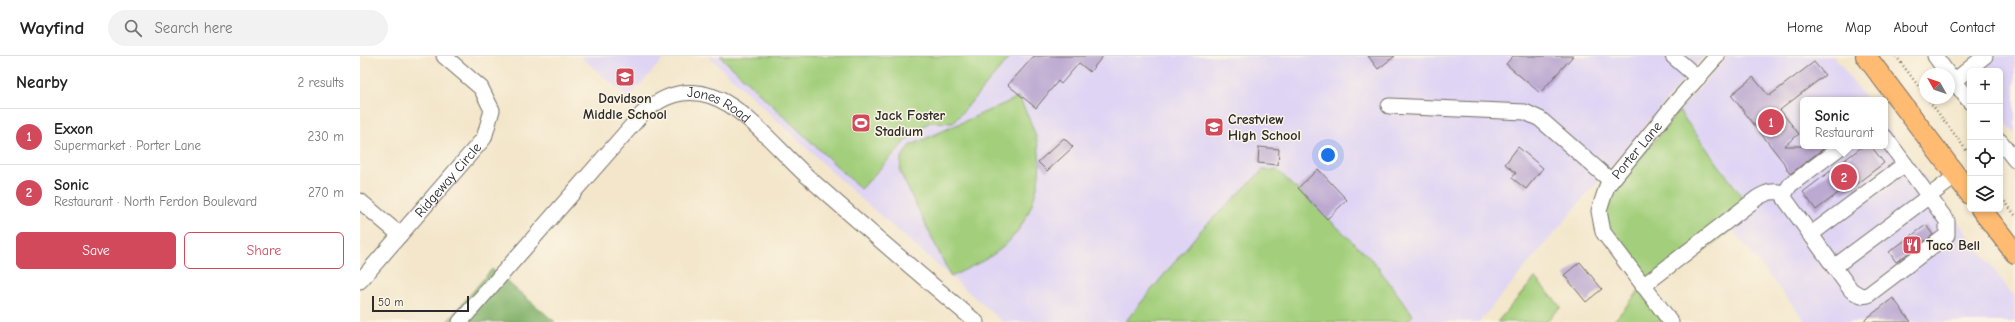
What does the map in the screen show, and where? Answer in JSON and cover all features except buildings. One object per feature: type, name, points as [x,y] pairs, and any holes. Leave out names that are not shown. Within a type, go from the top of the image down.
[{"type":"main road","points":[[1866,56],[1967,190]]},
{"type":"main road","points":[[1983,212],[2015,253]]},
{"type":"street","name":"Ridgeway Circle","points":[[360,281],[484,138],[492,110],[481,88],[444,56]]},
{"type":"street","points":[[1673,56],[1698,78]]},
{"type":"street","name":"Porter Lane","points":[[1671,322],[1603,232],[1600,218],[1602,199],[1611,181],[1717,56]]},
{"type":"street","points":[[1935,56],[1944,68]]},
{"type":"street","points":[[1955,73],[1986,56]]},
{"type":"street","points":[[1955,82],[1967,98]]},
{"type":"street","name":"Jones Road","points":[[460,322],[642,114],[667,96],[686,92],[710,95],[728,104],[746,118],[807,176],[976,322]]},
{"type":"street","points":[[1389,106],[1487,110],[1529,114],[1540,119],[1611,181]]},
{"type":"street","points":[[1838,149],[1790,185],[1785,193],[1787,204],[1855,294],[1861,296],[1868,295],[1947,235],[1947,221],[1888,141]]},
{"type":"street","points":[[2003,145],[2015,160]]},
{"type":"street","points":[[1810,235],[1905,164]]},
{"type":"street","points":[[1834,267],[1956,176]]},
{"type":"street","points":[[1644,286],[1757,198],[1768,192],[1776,191],[1785,193]]},
{"type":"street","points":[[360,201],[400,235]]},
{"type":"path","points":[[1896,56],[1919,87]]},
{"type":"path","points":[[1932,104],[1967,151]]},
{"type":"path","points":[[2003,199],[2015,215]]},
{"type":"shaded area","name":"Davidson Middle School","points":[[580,56],[666,56],[628,98]]},
{"type":"shaded area","name":"Crestview High School","points":[[708,56],[1704,56],[1479,322],[1003,322],[859,197]]},
{"type":"shaded area","points":[[1728,56],[1834,56],[1865,97],[1800,97],[1800,149],[1888,149],[1888,128],[2015,298],[2015,322],[1806,322],[1732,229],[1754,212],[1679,111]]},
{"type":"shaded area","points":[[1997,56],[2015,56],[2015,134],[2003,118],[2003,68],[1982,68]]},
{"type":"green space","name":"Jack Foster Stadium","points":[[720,56],[1011,56],[953,123],[931,122],[917,129],[861,189]]},
{"type":"green space","points":[[1019,97],[1035,134],[1039,150],[1040,167],[1038,184],[1033,200],[1018,231],[1007,244],[989,257],[951,277],[900,172],[901,159],[909,146]]},
{"type":"green space","points":[[1679,111],[1754,213],[1654,289],[1609,230],[1606,212],[1614,190]]},
{"type":"green space","points":[[1263,170],[1277,170],[1374,262],[1413,315],[1407,322],[1125,322],[1201,230]]},
{"type":"green space","points":[[492,269],[555,322],[447,322]]},
{"type":"green space","points":[[1535,278],[1561,307],[1546,322],[1497,322]]},
{"type":"green space","points":[[1639,291],[1663,322],[1613,322]]},
{"type":"place","name":"Davidson Middle School","points":[[625,77]]},
{"type":"place","name":"Exxon","points":[[1771,122]]},
{"type":"place","name":"Jack Foster Stadium","points":[[861,123]]},
{"type":"place","name":"Crestview High School","points":[[1214,127]]},
{"type":"place","name":"Sonic","points":[[1844,177]]},
{"type":"place","name":"Taco Bell","points":[[1912,245]]}]
